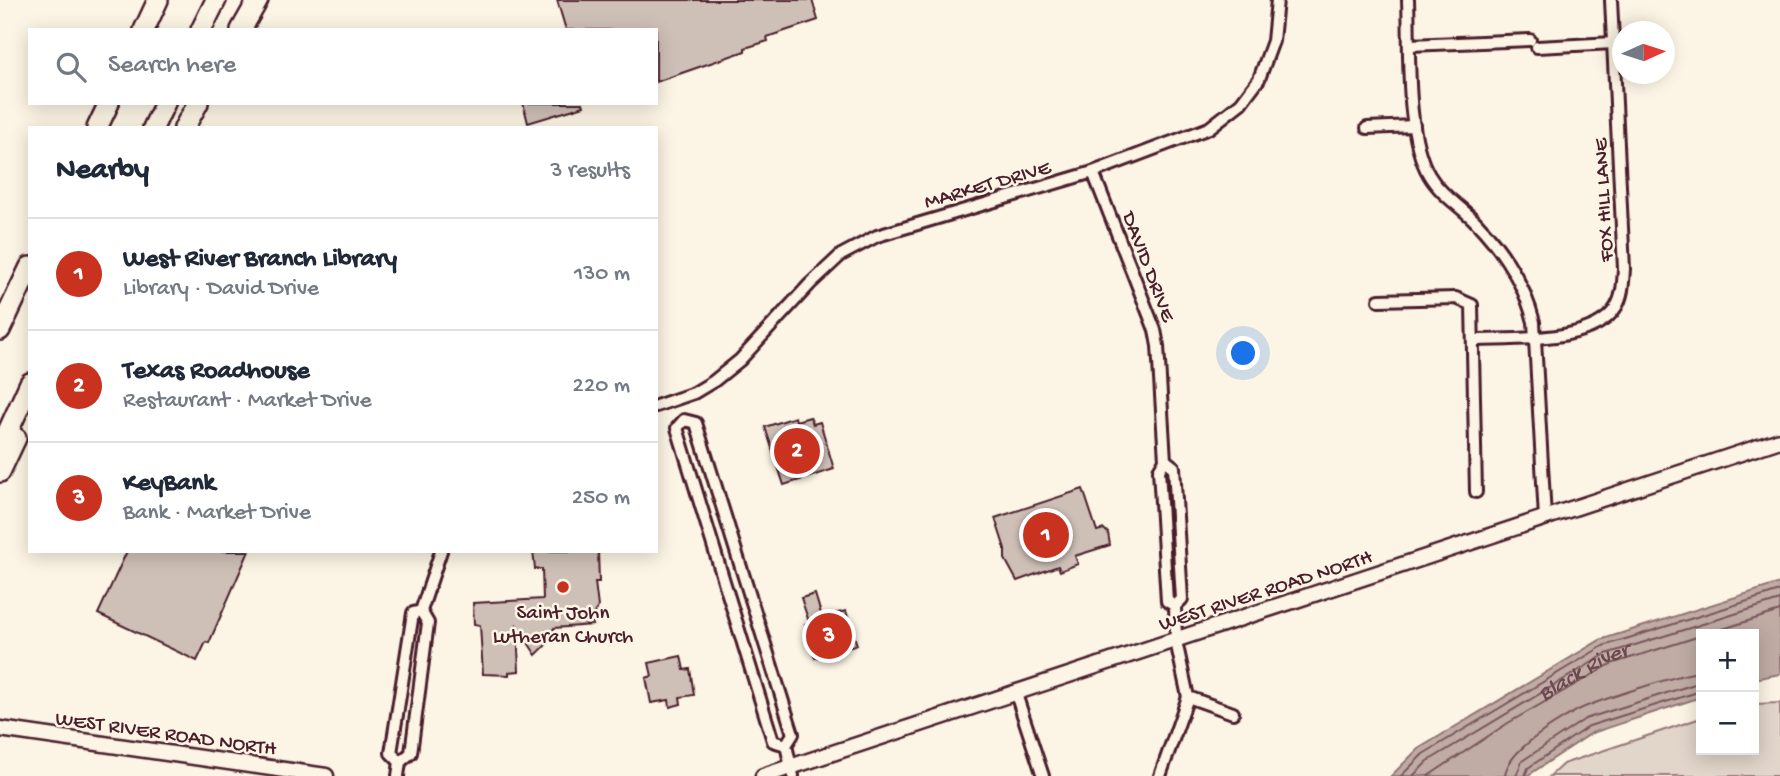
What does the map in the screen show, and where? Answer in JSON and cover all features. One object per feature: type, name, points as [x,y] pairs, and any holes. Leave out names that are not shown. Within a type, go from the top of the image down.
[{"type":"highway","points":[[145,28],[159,0]]},
{"type":"highway","points":[[202,28],[216,0]]},
{"type":"highway","points":[[242,28],[258,0]]},
{"type":"highway","points":[[98,126],[108,105]]},
{"type":"highway","points":[[154,126],[164,105]]},
{"type":"highway","points":[[185,126],[197,105]]},
{"type":"highway","points":[[0,330],[28,271]]},
{"type":"highway","points":[[0,449],[28,387]]},
{"type":"highway","points":[[0,472],[28,414]]},
{"type":"street","name":"MARKET DRIVE","points":[[658,405],[694,393],[740,360],[810,284],[841,256],[874,238],[1093,172],[1199,133],[1241,103],[1259,79],[1268,60],[1277,0]]},
{"type":"street","points":[[1408,0],[1415,126],[1419,152],[1436,185],[1475,221],[1518,277],[1530,305],[1535,338],[1545,518]]},
{"type":"street","name":"FOX HILL LANE","points":[[1611,0],[1612,21]]},
{"type":"street","points":[[1410,45],[1612,43]]},
{"type":"street","name":"FOX HILL LANE","points":[[1475,340],[1535,338],[1592,327],[1610,314],[1621,296],[1624,269],[1616,84]]},
{"type":"street","points":[[1367,128],[1415,126]]},
{"type":"street","name":"DAVID DRIVE","points":[[1093,172],[1155,330],[1165,460],[1160,470],[1167,601],[1175,606],[1176,641],[1188,698]]},
{"type":"street","points":[[1378,300],[1466,300],[1474,313],[1476,492]]},
{"type":"street","points":[[678,399],[684,420]]},
{"type":"street","points":[[684,420],[696,423],[793,734],[786,745],[792,772]]},
{"type":"street","points":[[684,420],[677,428],[773,743],[786,745]]},
{"type":"street","name":"WEST RIVER ROAD NORTH","points":[[763,776],[792,772],[1016,694],[1780,440]]},
{"type":"street","points":[[398,776],[400,762],[411,754],[428,623],[421,611],[440,553]]},
{"type":"street","points":[[400,762],[391,753],[413,613],[421,611]]},
{"type":"street","points":[[1016,694],[1043,776]]},
{"type":"street","points":[[1160,776],[1188,698],[1233,713]]},
{"type":"street","name":"WEST RIVER ROAD NORTH","points":[[0,729],[326,776]]},
{"type":"shaded area","points":[[1780,703],[1780,776],[1550,776],[1563,764],[1696,720],[1696,755],[1759,755],[1759,704]]},
{"type":"water","name":"Black River","points":[[1780,583],[1780,674],[1759,678],[1759,629],[1696,629],[1696,699],[1592,733],[1527,776],[1391,776],[1418,749],[1600,640]]},
{"type":"building","points":[[557,0],[812,0],[818,20],[767,37],[768,41],[745,48],[745,51],[658,81],[658,28],[565,28]]},
{"type":"building","points":[[524,105],[584,106],[528,123]]},
{"type":"building","points":[[795,417],[796,421],[810,417],[813,424],[820,422],[834,469],[784,485],[765,427]]},
{"type":"building","points":[[1083,489],[1097,531],[1104,529],[1108,533],[1110,545],[1075,556],[1078,564],[1060,571],[1058,566],[1017,581],[1005,559],[1005,549],[995,518]]},
{"type":"building","points":[[126,553],[248,553],[209,643],[206,642],[197,661],[98,614]]},
{"type":"building","points":[[533,553],[598,553],[599,582],[595,582],[598,607],[592,616],[593,625],[554,628],[546,645],[536,655],[517,626],[519,671],[509,672],[509,675],[483,674],[480,625],[474,624],[473,603],[543,599],[542,569],[535,569]]},
{"type":"building","points":[[815,594],[822,617],[846,611],[857,645],[815,658],[806,637],[809,636],[805,624],[809,622],[801,598]]},
{"type":"building","points":[[681,656],[684,670],[690,669],[694,695],[680,697],[681,704],[670,707],[669,700],[651,703],[646,678],[652,676],[649,663]]},
{"type":"place","name":"Texas Roadhouse","points":[[797,451]]},
{"type":"place","name":"West River Branch Library","points":[[1046,535]]},
{"type":"place","name":"Saint John Lutheran Church","points":[[563,587]]},
{"type":"place","name":"KeyBank","points":[[829,636]]}]
